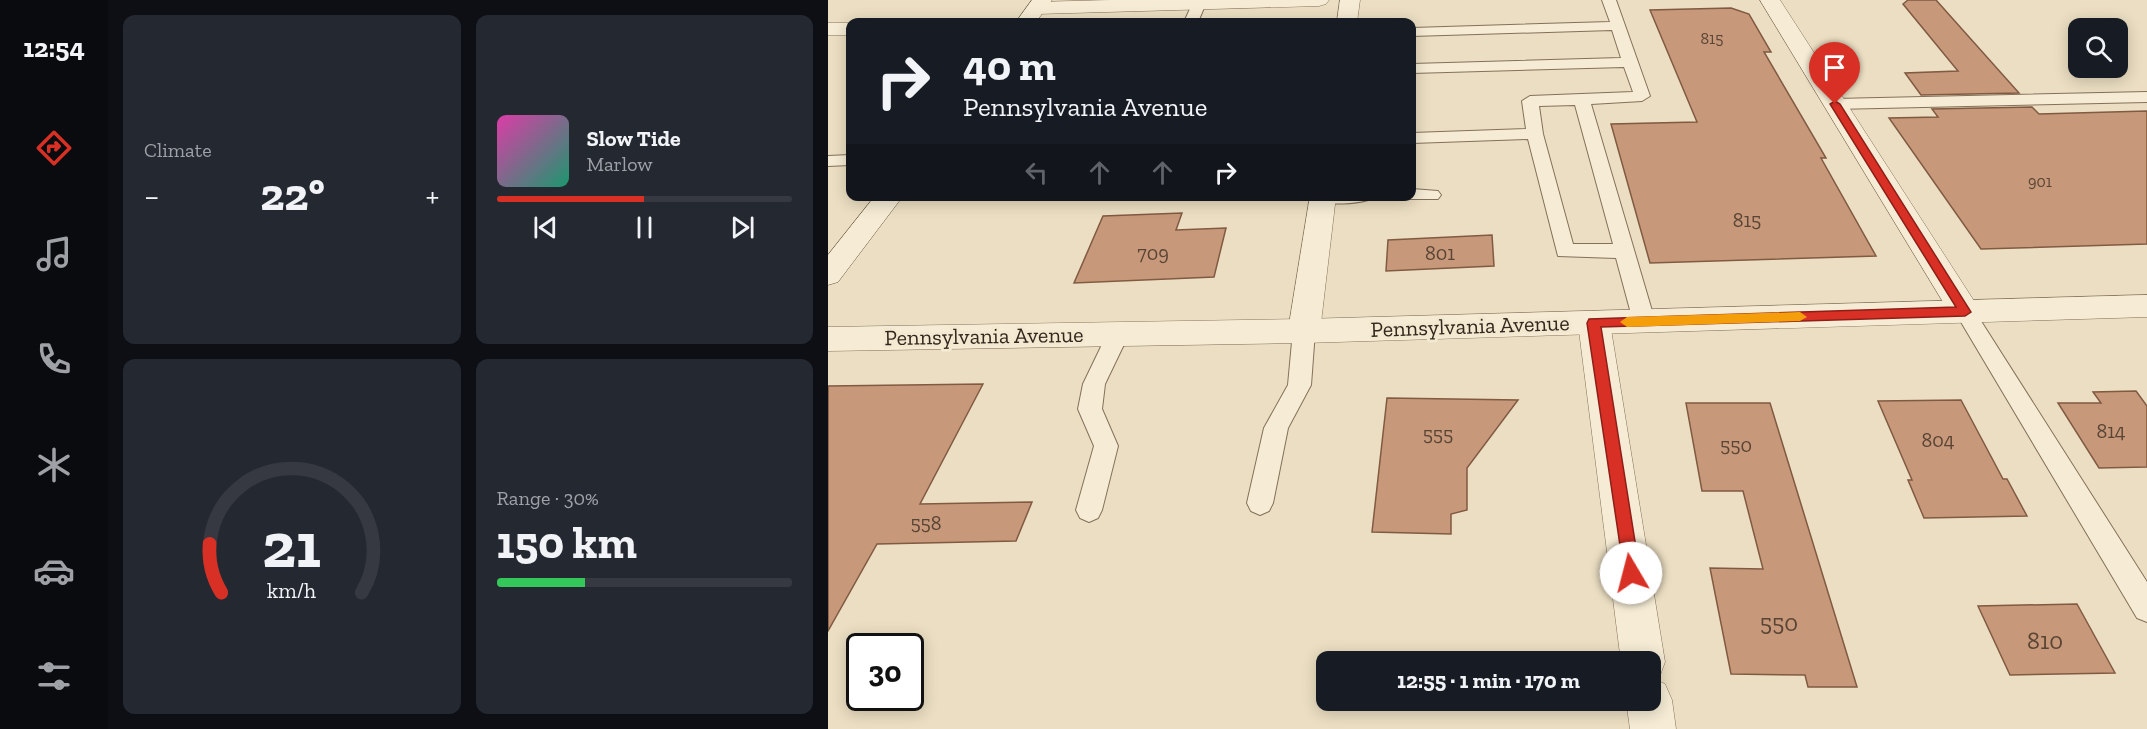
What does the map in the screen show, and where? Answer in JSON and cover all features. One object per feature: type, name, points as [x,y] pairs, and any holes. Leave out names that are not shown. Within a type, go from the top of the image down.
[{"type":"street","points":[[1035,10],[1194,7],[1319,0]]},
{"type":"street","points":[[1348,18],[1350,0]]},
{"type":"street","points":[[1770,0],[1965,312]]},
{"type":"street","points":[[828,30],[846,29]]},
{"type":"street","points":[[828,275],[886,201]]},
{"type":"street","points":[[1304,331],[1322,201]]},
{"type":"street","name":"Pennsylvania Avenue","points":[[828,339],[1304,331],[2145,309]]},
{"type":"street","points":[[1594,323],[1604,375],[1642,651]]},
{"type":"street","points":[[1651,711],[1653,729]]},
{"type":"lane","points":[[1609,0],[1642,96],[1530,101],[1535,134],[1565,251],[1624,251]]},
{"type":"lane","points":[[1416,32],[1618,26]]},
{"type":"lane","points":[[1416,69],[1630,62]]},
{"type":"lane","points":[[1835,104],[2147,97]]},
{"type":"lane","points":[[1582,100],[1644,321]]},
{"type":"lane","points":[[1416,138],[1535,134]]},
{"type":"lane","points":[[828,161],[846,160]]},
{"type":"lane","points":[[1416,195],[1432,195]]},
{"type":"lane","points":[[1965,312],[2147,608]]},
{"type":"lane","points":[[1260,503],[1276,428],[1299,384],[1304,331]]},
{"type":"lane","points":[[1089,510],[1106,446],[1090,410],[1094,384],[1118,334]]},
{"type":"building","points":[[1908,0],[1936,0],[2019,93],[1921,95],[1905,73],[1958,71],[1903,4]]},
{"type":"building","points":[[1731,8],[1749,14],[1771,52],[1764,52],[1826,158],[1821,158],[1876,256],[1650,263],[1611,124],[1697,122],[1650,10]]},
{"type":"building","points":[[2032,107],[2039,114],[2147,111],[2147,244],[1981,249],[1889,118],[1938,117],[1932,109]]},
{"type":"building","points":[[1182,213],[1176,230],[1226,228],[1214,277],[1074,283],[1103,216]]},
{"type":"building","points":[[1492,235],[1494,266],[1386,271],[1388,240]]},
{"type":"building","points":[[983,384],[920,504],[1032,502],[1016,541],[877,544],[828,631],[828,386]]},
{"type":"building","points":[[2136,391],[2147,406],[2147,467],[2099,468],[2058,403],[2101,403],[2093,392]]},
{"type":"building","points":[[1387,398],[1518,400],[1467,468],[1467,510],[1451,514],[1451,534],[1372,532]]},
{"type":"building","points":[[1961,400],[2003,479],[2007,479],[2027,516],[1924,518],[1908,480],[1912,480],[1878,401]]},
{"type":"building","points":[[1686,403],[1770,403],[1857,687],[1808,687],[1805,675],[1731,674],[1710,568],[1763,569],[1743,491],[1702,491]]},
{"type":"building","points":[[2077,604],[2115,673],[2010,675],[1978,606]]},
{"type":"slow traffic","points":[[1627,322],[1800,317]]},
{"type":"route","points":[[1631,573],[1604,375],[1594,323],[1965,312],[1835,104]]}]
